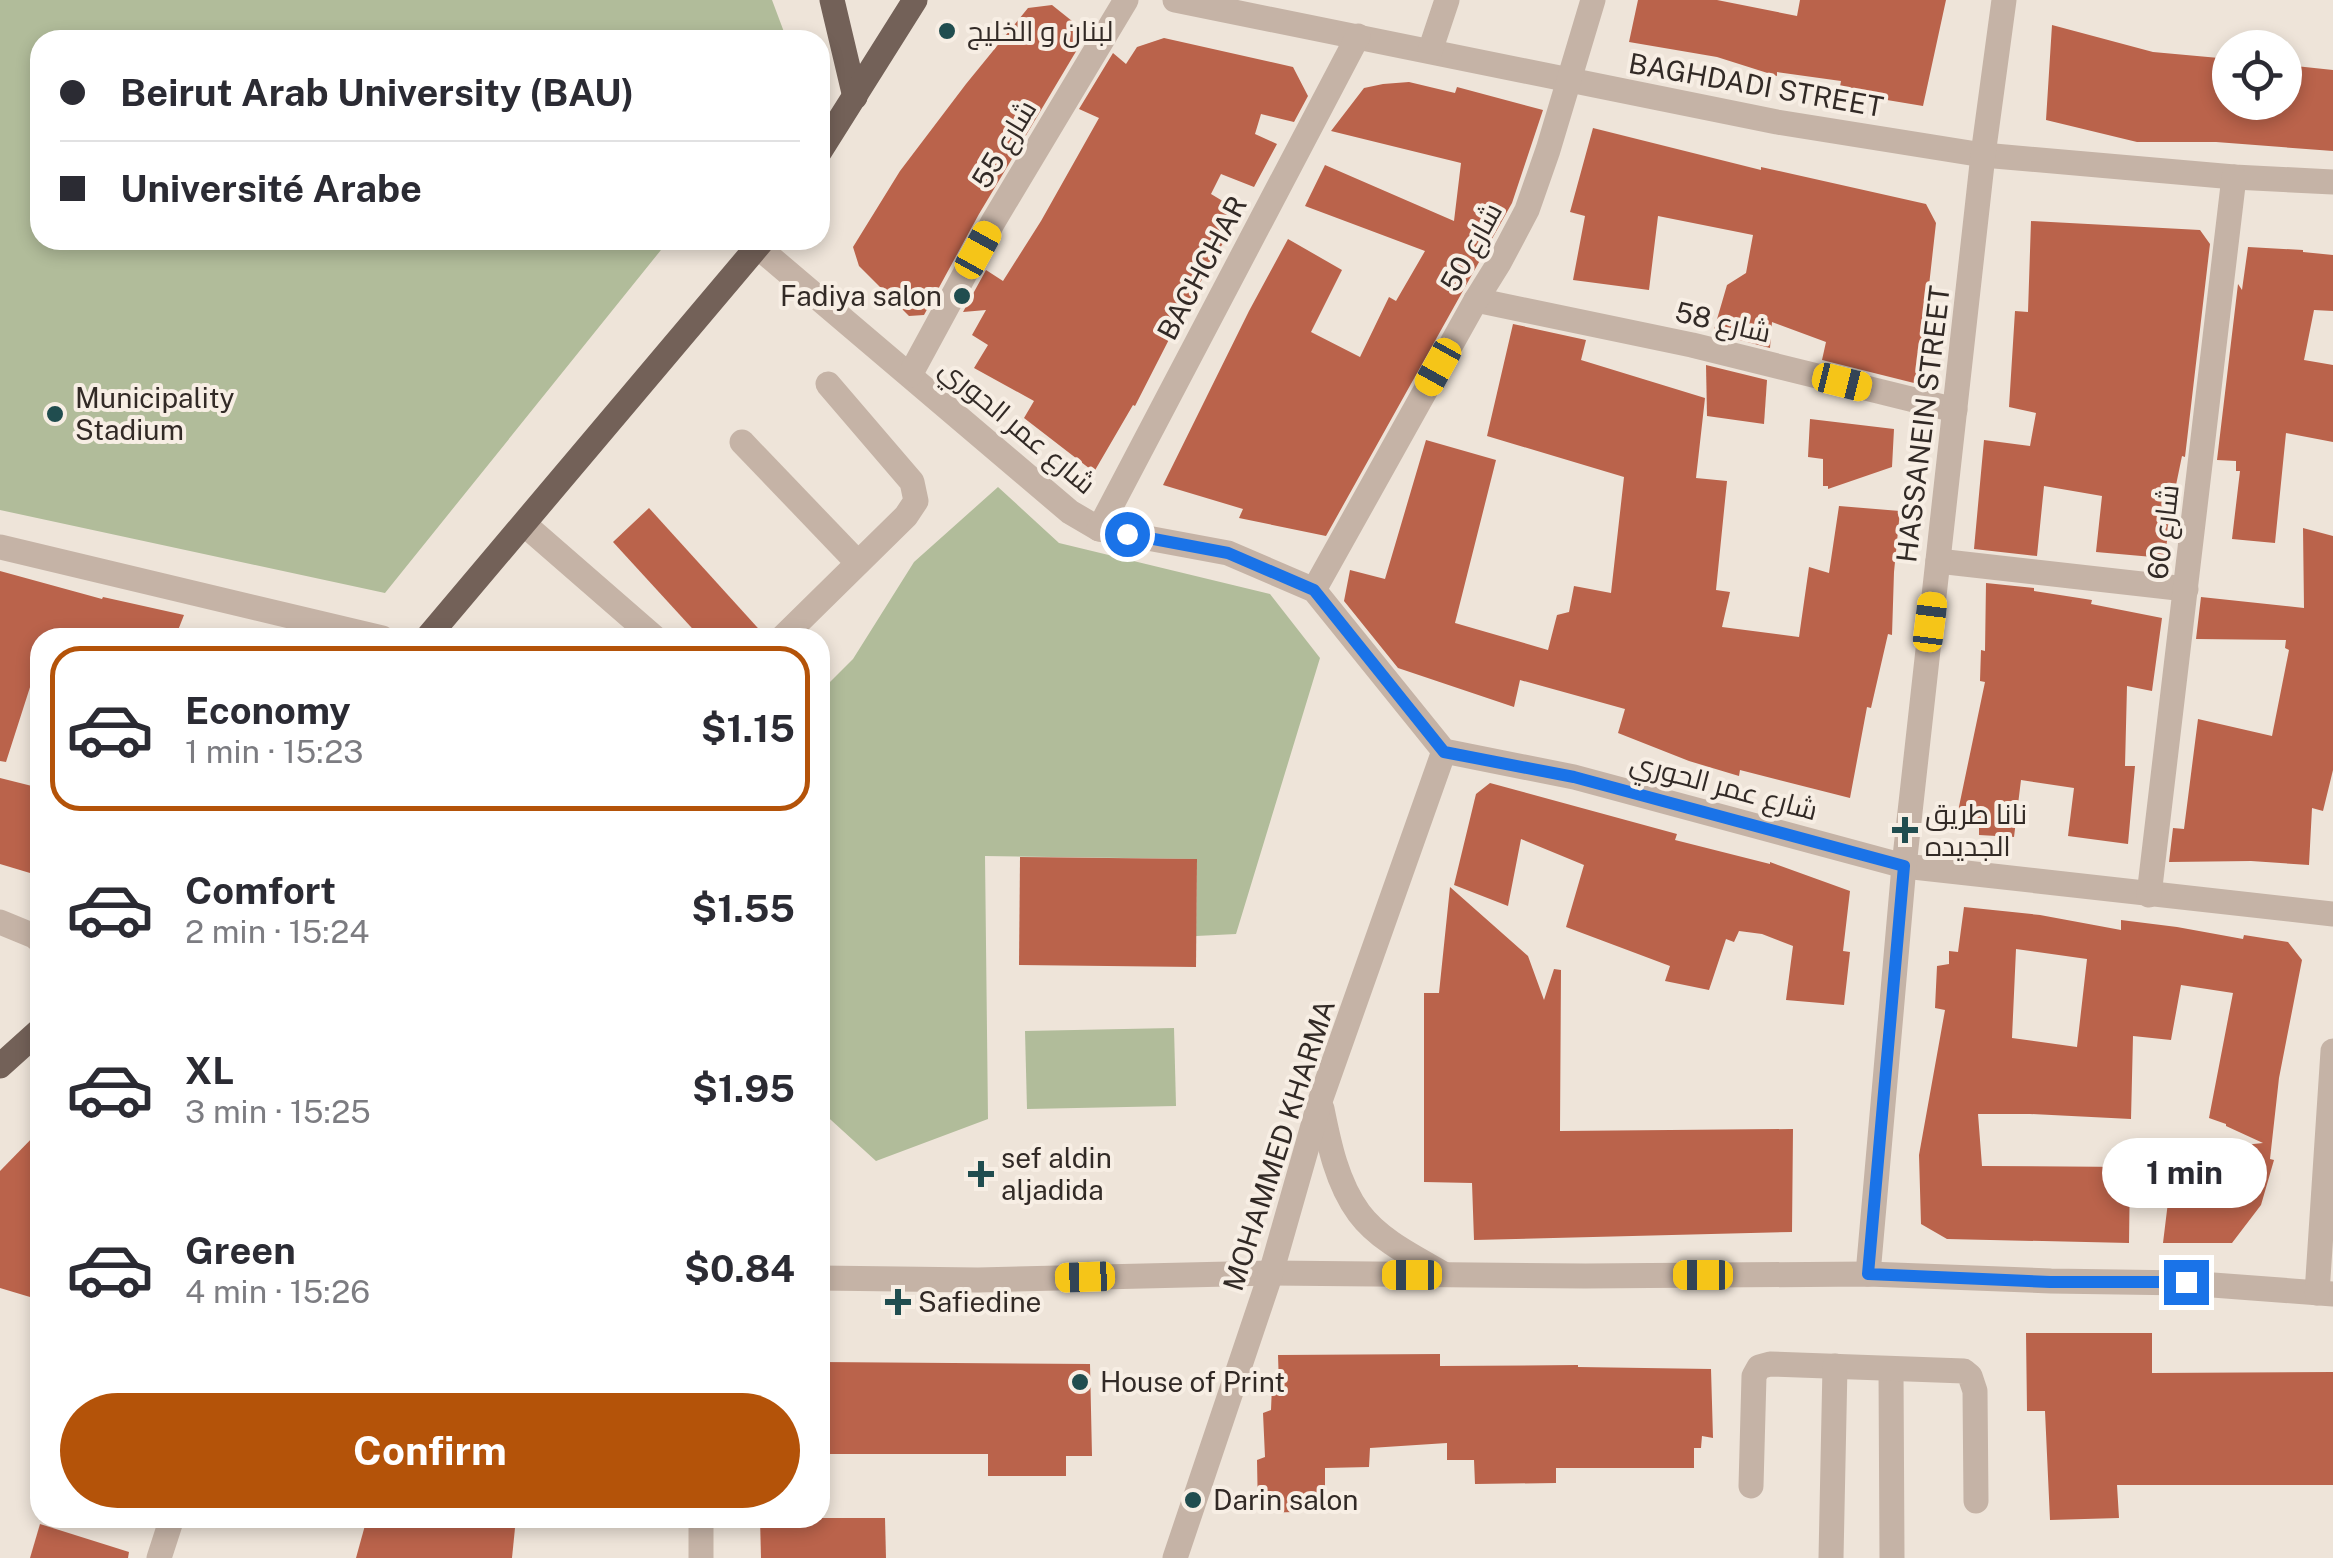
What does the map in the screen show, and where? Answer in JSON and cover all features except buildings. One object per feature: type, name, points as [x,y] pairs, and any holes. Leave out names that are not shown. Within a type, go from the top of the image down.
[{"type":"main road","points":[[832,0],[854,97]]},
{"type":"main road","points":[[830,135],[916,0]]},
{"type":"main road","points":[[436,628],[755,250]]},
{"type":"main road","points":[[0,1066],[30,1039]]},
{"type":"street","name":"شارع 55","points":[[910,374],[993,222],[1126,0]]},
{"type":"street","name":"BAGHDADI STREET","points":[[1175,0],[1777,122],[1984,155],[2333,182]]},
{"type":"street","points":[[1430,51],[1447,0]]},
{"type":"street","name":"شارع 50","points":[[1314,590],[1527,210],[1593,0]]},
{"type":"street","name":"HASSANEIN STREET","points":[[1868,1274],[1904,866],[2004,0]]},
{"type":"street","name":"BACHCHAR","points":[[1099,529],[1358,36]]},
{"type":"street","name":"شارع 60","points":[[2149,895],[2234,177]]},
{"type":"street","name":"شارع عمر الحوري","points":[[769,250],[1070,512],[1099,529],[1228,553],[1314,590],[1444,752],[1574,777],[1904,866],[2333,914]]},
{"type":"street","name":"شارع 58","points":[[1476,300],[1692,345],[1955,410]]},
{"type":"street","points":[[792,628],[906,516],[916,501],[912,482],[828,384]]},
{"type":"street","points":[[742,442],[858,563]]},
{"type":"street","points":[[524,524],[644,628]]},
{"type":"street","points":[[0,548],[340,628]]},
{"type":"street","points":[[1938,561],[2186,589]]},
{"type":"street","name":"MOHAMMED KHARMA","points":[[1175,1558],[1271,1273],[1320,1101],[1444,752]]},
{"type":"street","points":[[0,922],[30,934]]},
{"type":"street","points":[[830,1278],[978,1280],[1271,1273],[1868,1274],[2050,1282],[2186,1282],[2325,1293],[2333,1051]]},
{"type":"street","points":[[1320,1101],[1335,1164],[1360,1215],[1403,1251],[1447,1275]]},
{"type":"street","points":[[1751,1486],[1754,1376],[1759,1367],[1770,1364],[1964,1371],[1975,1391],[1976,1500]]},
{"type":"street","points":[[1831,1558],[1835,1366]]},
{"type":"street","points":[[1891,1368],[1892,1558]]},
{"type":"street","points":[[159,1558],[169,1528]]},
{"type":"street","points":[[701,1528],[702,1558]]},
{"type":"green space","points":[[0,0],[772,0],[783,30],[30,30],[30,250],[661,250],[385,593],[0,510]]},
{"type":"green space","points":[[998,487],[1059,543],[1270,594],[1320,658],[1236,934],[1196,936],[1197,859],[985,856],[988,1119],[876,1161],[830,1119],[830,682],[853,659],[914,562]]},
{"type":"green space","points":[[1174,1028],[1176,1106],[1027,1109],[1025,1031]]},
{"type":"place","name":"لبنان و الخليج","points":[[947,31]]},
{"type":"place","name":"Fadiya salon","points":[[962,296]]},
{"type":"place","name":"Municipality Stadium","points":[[55,414]]},
{"type":"place","name":"نانا طريق الجديده","points":[[1905,830]]},
{"type":"place","name":"sef aldin aljadida","points":[[981,1174]]},
{"type":"place","name":"Safiedine","points":[[898,1302]]},
{"type":"place","name":"House of Print","points":[[1080,1382]]},
{"type":"place","name":"Darin salon","points":[[1193,1500]]},
{"type":"route","points":[[1127,534],[1228,553],[1314,590],[1444,752],[1574,777],[1904,866],[1868,1274],[2050,1282],[2186,1282]]}]
